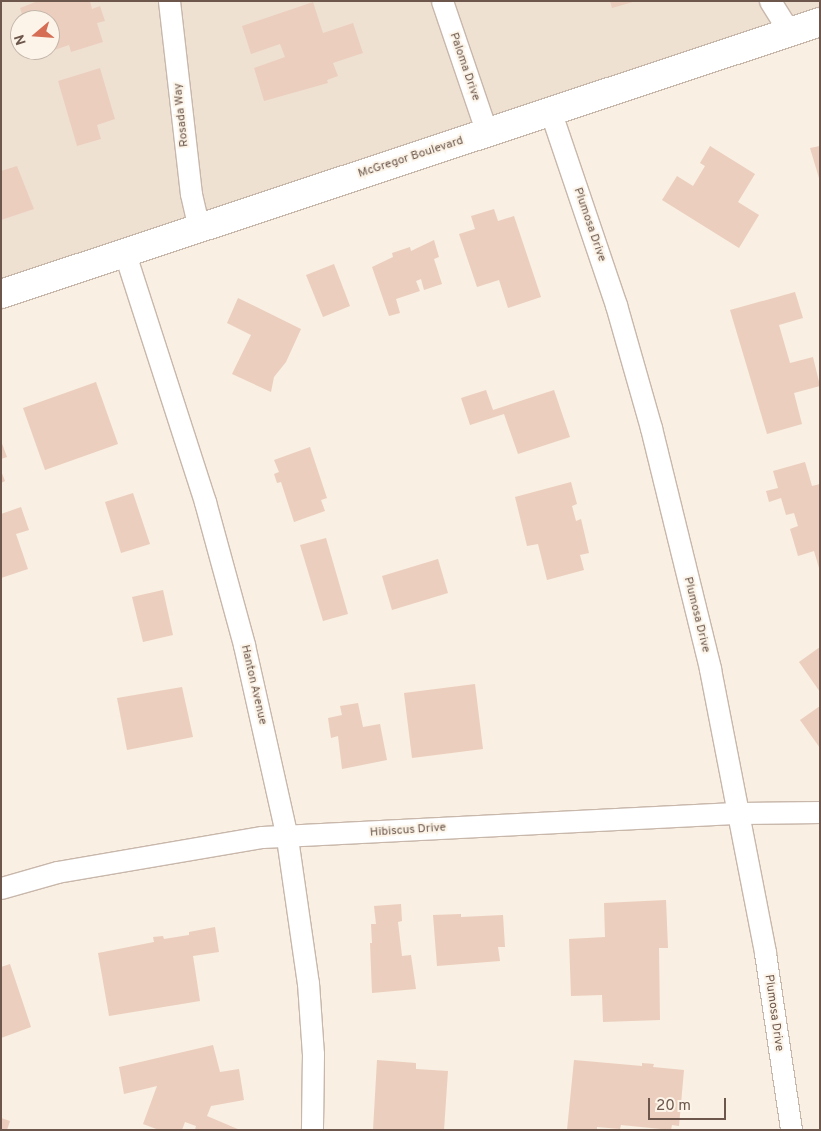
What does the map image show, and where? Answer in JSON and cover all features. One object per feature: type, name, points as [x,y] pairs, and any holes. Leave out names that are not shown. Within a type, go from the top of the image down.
[{"type":"main road","name":"McGregor Boulevard","points":[[1,294],[551,113],[820,22]]},
{"type":"street","name":"Rosada Way","points":[[169,1],[191,194],[198,228]]},
{"type":"street","name":"Paloma Drive","points":[[442,1],[486,133]]},
{"type":"street","points":[[770,1],[789,32]]},
{"type":"street","name":"Plumosa Drive","points":[[551,113],[616,305],[650,428],[710,669],[739,813],[791,1130]]},
{"type":"street","name":"Hanton Avenue","points":[[125,254],[205,502],[234,607],[287,838],[308,984],[312,1130]]},
{"type":"street","name":"Hibiscus Drive","points":[[1,888],[57,872],[233,840],[739,813],[820,812]]},
{"type":"shaded area","points":[[1,1],[820,1],[820,7],[1,280]]},
{"type":"building","points":[[38,1],[90,1],[92,9],[100,6],[105,21],[97,23],[103,42],[71,52],[69,45],[60,48],[60,10],[21,10],[20,8]]},
{"type":"building","points":[[610,1],[633,1],[633,2],[612,8]]},
{"type":"building","points":[[313,2],[323,33],[353,23],[363,53],[333,63],[338,76],[327,80],[328,83],[264,101],[254,68],[285,57],[280,44],[251,54],[242,26]]},
{"type":"building","points":[[100,68],[115,119],[97,125],[101,139],[77,146],[58,81]]},
{"type":"building","points":[[710,146],[755,174],[738,202],[759,215],[739,248],[662,200],[677,176],[693,186],[705,166],[700,163]]},
{"type":"building","points":[[820,146],[820,178],[819,178],[810,148]]},
{"type":"building","points":[[17,166],[34,209],[1,220],[1,171]]},
{"type":"building","points":[[494,209],[498,221],[514,216],[541,297],[508,308],[499,280],[477,287],[459,234],[475,229],[471,216]]},
{"type":"building","points":[[434,240],[439,257],[434,259],[442,284],[424,290],[421,279],[416,281],[420,291],[396,299],[400,313],[389,316],[372,267],[393,257],[392,253],[410,247],[411,251]]},
{"type":"building","points":[[334,264],[350,306],[323,317],[306,275]]},
{"type":"building","points":[[795,292],[803,318],[779,325],[790,363],[813,357],[820,386],[794,393],[802,424],[767,434],[730,310]]},
{"type":"building","points":[[238,298],[301,329],[286,362],[274,377],[271,392],[232,374],[251,335],[227,323]]},
{"type":"building","points":[[96,382],[118,444],[45,470],[23,408]]},
{"type":"building","points":[[486,390],[493,410],[554,390],[570,437],[518,454],[504,414],[470,425],[461,398]]},
{"type":"building","points":[[1,441],[7,457],[1,459]]},
{"type":"building","points":[[310,447],[327,498],[321,500],[325,511],[294,522],[281,482],[277,483],[274,474],[279,472],[274,460]]},
{"type":"building","points":[[805,462],[812,486],[820,484],[819,568],[814,551],[798,556],[790,529],[798,526],[794,513],[786,515],[781,498],[769,502],[766,491],[778,488],[773,471]]},
{"type":"building","points":[[1,471],[5,481],[1,483]]},
{"type":"building","points":[[571,482],[577,504],[572,506],[576,521],[581,519],[589,553],[580,555],[584,570],[547,580],[538,544],[527,546],[515,497]]},
{"type":"building","points":[[133,493],[150,544],[121,553],[105,502]]},
{"type":"building","points":[[21,507],[29,530],[16,534],[28,569],[1,578],[1,514]]},
{"type":"building","points":[[326,538],[348,614],[323,621],[300,545]]},
{"type":"building","points":[[438,559],[448,593],[392,610],[382,576]]},
{"type":"building","points":[[163,590],[173,635],[143,642],[132,597]]},
{"type":"building","points":[[820,647],[820,692],[799,662]]},
{"type":"building","points":[[475,684],[483,749],[412,758],[404,693]]},
{"type":"building","points":[[182,687],[193,737],[127,750],[117,698]]},
{"type":"building","points":[[358,703],[363,727],[380,724],[387,760],[342,769],[338,736],[331,738],[328,718],[342,715],[340,706]]},
{"type":"building","points":[[820,706],[820,748],[800,720]]},
{"type":"building","points":[[666,900],[668,948],[659,948],[660,1020],[603,1022],[602,995],[571,996],[569,939],[605,937],[604,903]]},
{"type":"building","points":[[401,904],[402,921],[398,922],[402,956],[411,955],[416,989],[372,993],[370,943],[372,943],[371,924],[376,924],[374,906]]},
{"type":"building","points":[[461,914],[461,917],[503,915],[505,947],[498,947],[500,961],[437,966],[433,915]]},
{"type":"building","points":[[215,927],[219,952],[193,956],[200,1001],[109,1016],[98,953],[154,942],[153,937],[163,936],[164,939],[189,935],[189,932]]},
{"type":"building","points":[[10,964],[31,1027],[1,1038],[1,967]]},
{"type":"building","points":[[213,1045],[220,1072],[239,1069],[244,1100],[211,1106],[207,1116],[240,1130],[195,1130],[196,1126],[185,1122],[182,1130],[159,1130],[143,1124],[157,1086],[124,1094],[119,1067]]},
{"type":"building","points":[[377,1060],[416,1063],[416,1069],[448,1071],[444,1130],[373,1130]]},
{"type":"building","points":[[574,1060],[642,1066],[642,1063],[654,1064],[653,1067],[684,1070],[679,1126],[672,1125],[671,1130],[621,1125],[620,1129],[597,1127],[597,1130],[567,1130]]},
{"type":"building","points":[[1,1118],[10,1121],[7,1130],[1,1130]]}]
